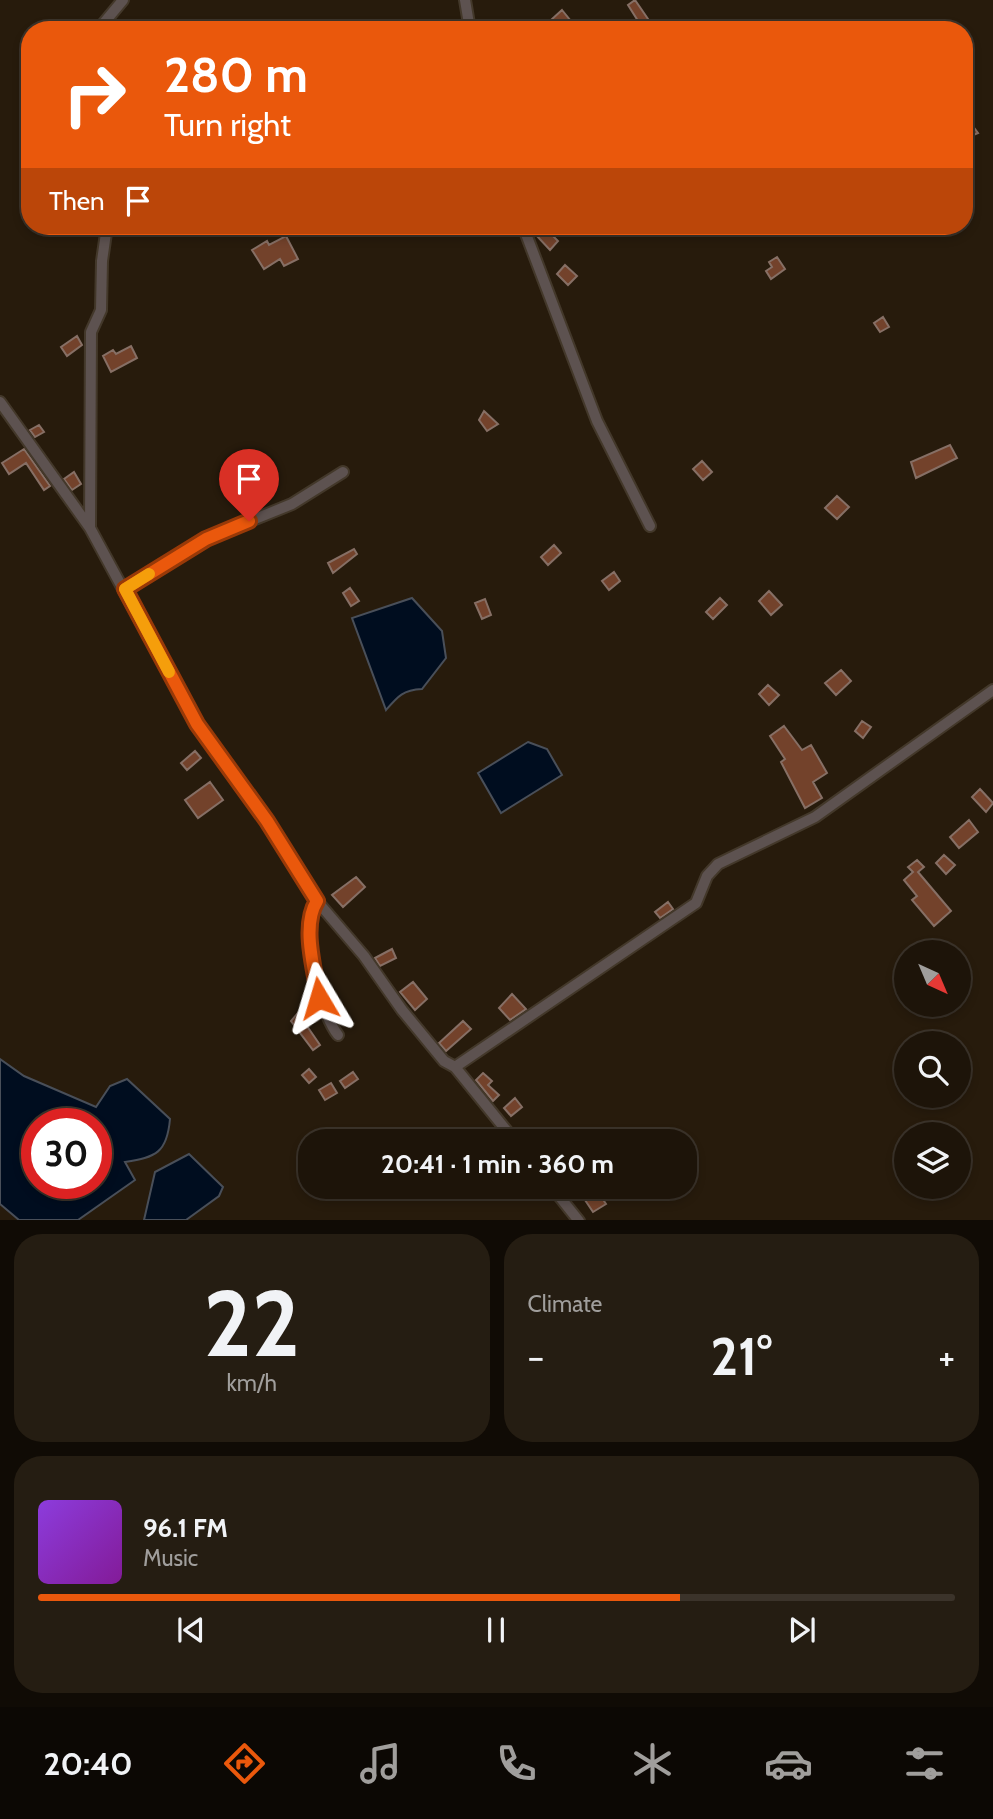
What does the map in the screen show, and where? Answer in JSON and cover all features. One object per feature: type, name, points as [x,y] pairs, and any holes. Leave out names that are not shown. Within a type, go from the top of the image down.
[{"type":"street","points":[[106,21],[123,0]]},
{"type":"street","points":[[466,0],[469,21]]},
{"type":"street","points":[[90,528],[91,332],[101,310],[101,275],[106,235]]},
{"type":"street","points":[[526,235],[597,421],[650,526]]},
{"type":"street","points":[[0,402],[90,528],[197,724],[267,821],[317,901],[364,956],[402,1010],[444,1061],[455,1067],[505,1129]]},
{"type":"street","points":[[125,589],[206,539],[292,504],[343,471]]},
{"type":"street","points":[[455,1067],[696,903],[707,876],[718,864],[815,817],[993,690]]},
{"type":"street","points":[[317,901],[312,909],[310,927],[319,998],[327,1021],[338,1035]]},
{"type":"street","points":[[562,1199],[579,1220]]},
{"type":"water","points":[[412,598],[442,631],[446,658],[422,689],[401,695],[386,710],[352,618]]},
{"type":"water","points":[[528,742],[547,749],[562,775],[501,813],[478,773]]},
{"type":"water","points":[[0,1059],[24,1076],[96,1107],[110,1086],[127,1079],[170,1119],[163,1146],[145,1158],[125,1162],[135,1180],[112,1196],[112,1108],[21,1108],[21,1199],[108,1199],[78,1220],[19,1220],[0,1204]]},
{"type":"water","points":[[189,1154],[223,1187],[219,1196],[186,1220],[144,1220],[155,1172]]},
{"type":"building","points":[[635,0],[648,19],[638,21],[628,5]]},
{"type":"building","points":[[562,10],[570,20],[569,21],[550,21]]},
{"type":"building","points":[[536,235],[552,235],[558,241],[550,250]]},
{"type":"building","points":[[286,236],[298,259],[284,266],[280,259],[264,269],[252,250],[267,241],[269,245]]},
{"type":"building","points":[[777,257],[785,269],[771,279],[766,271],[772,267],[769,262]]},
{"type":"building","points":[[565,265],[577,276],[568,285],[557,274]]},
{"type":"building","points":[[883,317],[889,327],[880,332],[874,323]]},
{"type":"building","points":[[77,336],[82,345],[67,356],[61,347]]},
{"type":"building","points":[[131,346],[137,358],[111,372],[103,356],[113,350],[116,354]]},
{"type":"building","points":[[484,411],[498,424],[487,431],[479,420]]},
{"type":"building","points":[[39,425],[44,432],[35,437],[30,430]]},
{"type":"building","points":[[950,445],[957,458],[916,478],[911,462]]},
{"type":"building","points":[[24,449],[50,486],[44,490],[26,463],[9,474],[2,463]]},
{"type":"building","points":[[702,461],[712,472],[703,480],[693,469]]},
{"type":"building","points":[[74,472],[81,484],[72,490],[64,479]]},
{"type":"building","points":[[837,496],[849,507],[837,519],[825,508]]},
{"type":"building","points":[[554,545],[561,553],[548,565],[541,557]]},
{"type":"building","points":[[354,549],[357,554],[333,573],[328,563]]},
{"type":"building","points":[[614,572],[620,581],[609,590],[602,581]]},
{"type":"building","points":[[350,588],[359,601],[351,606],[343,593]]},
{"type":"building","points":[[769,591],[782,605],[771,615],[759,601]]},
{"type":"building","points":[[720,598],[727,605],[713,619],[706,612]]},
{"type":"building","points":[[485,599],[491,615],[482,619],[475,603]]},
{"type":"building","points":[[841,670],[851,681],[836,695],[825,683]]},
{"type":"building","points":[[768,685],[779,695],[769,705],[759,694]]},
{"type":"building","points":[[862,721],[871,727],[863,738],[855,731]]},
{"type":"building","points":[[784,726],[802,750],[811,745],[827,773],[813,782],[822,798],[805,808],[781,762],[785,759],[770,736]]},
{"type":"building","points":[[195,751],[201,758],[187,770],[181,763]]},
{"type":"building","points":[[210,782],[223,800],[198,818],[185,800]]},
{"type":"building","points":[[980,789],[993,803],[986,812],[972,797]]},
{"type":"building","points":[[969,820],[978,832],[959,848],[950,837]]},
{"type":"building","points":[[944,855],[955,865],[946,874],[936,863]]},
{"type":"building","points":[[917,860],[924,867],[918,872],[951,911],[934,926],[912,900],[917,896],[904,880],[913,872],[908,867]]},
{"type":"building","points":[[356,877],[365,887],[343,907],[332,895]]},
{"type":"building","points":[[668,902],[673,909],[660,918],[655,912]]},
{"type":"building","points":[[392,949],[396,958],[380,966],[375,958]]},
{"type":"building","points":[[413,982],[427,999],[415,1010],[400,992]]},
{"type":"building","points":[[512,994],[526,1009],[510,1020],[499,1008]]},
{"type":"building","points":[[298,1013],[320,1045],[313,1050],[291,1021]]},
{"type":"building","points":[[463,1021],[471,1029],[446,1051],[439,1043]]},
{"type":"building","points":[[309,1069],[316,1077],[309,1083],[302,1075]]},
{"type":"building","points":[[353,1072],[358,1079],[345,1088],[340,1081]]},
{"type":"building","points":[[483,1073],[492,1081],[488,1085],[499,1095],[493,1101],[476,1080]]},
{"type":"building","points":[[331,1083],[337,1093],[325,1100],[319,1090]]},
{"type":"building","points":[[515,1098],[522,1107],[511,1116],[504,1108]]},
{"type":"building","points":[[584,1199],[603,1199],[606,1204],[593,1212]]},
{"type":"slow traffic","points":[[149,574],[125,589],[169,672]]},
{"type":"route","points":[[249,521],[206,539],[125,589],[197,724],[267,821],[317,901],[312,909],[310,927],[319,998]]}]
